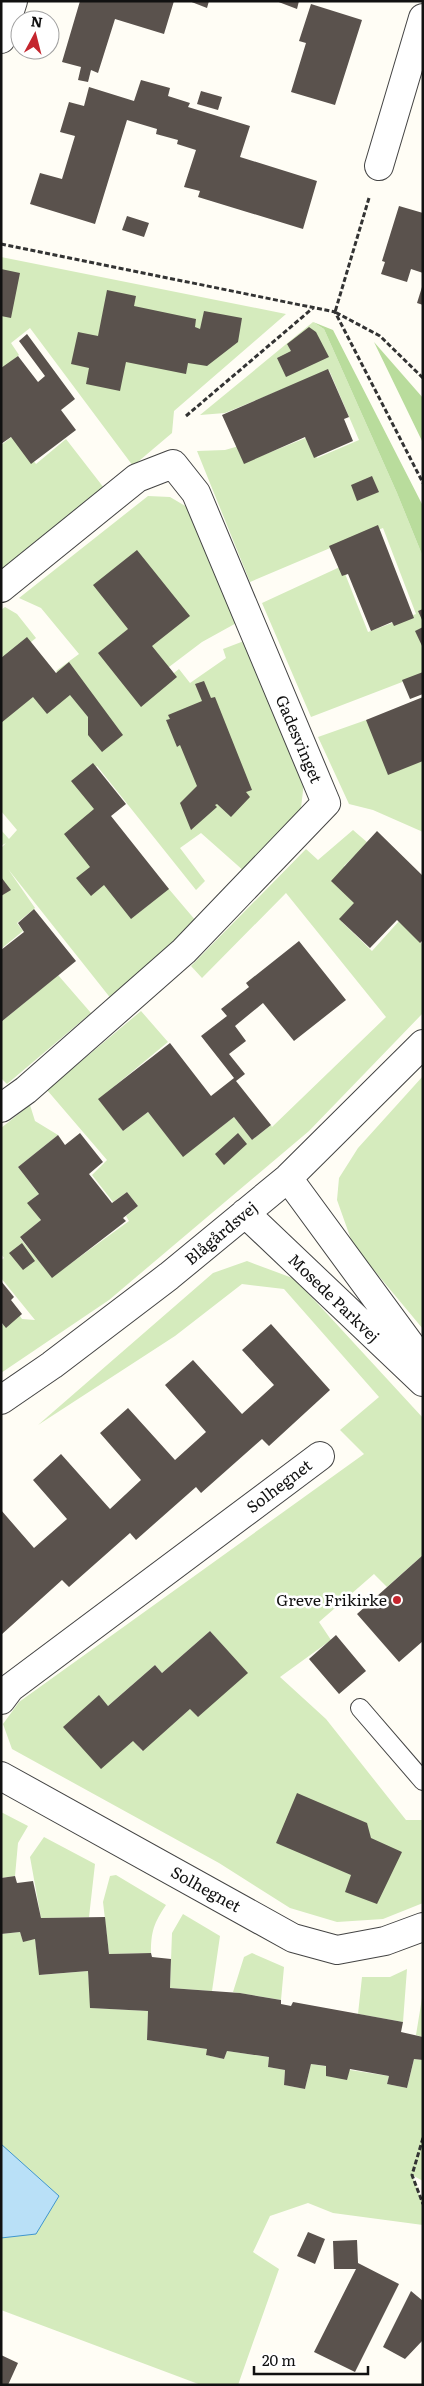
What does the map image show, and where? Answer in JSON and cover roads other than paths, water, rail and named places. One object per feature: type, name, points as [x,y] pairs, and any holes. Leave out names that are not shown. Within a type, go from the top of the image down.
[{"type":"street","points":[[1,39],[12,1]]},
{"type":"street","points":[[379,166],[423,18]]},
{"type":"street","name":"Gadesvinget","points":[[1,588],[137,478],[173,464],[196,493],[326,803],[184,950],[1,1108]]},
{"type":"street","name":"Blågårdsvej","points":[[1,1400],[169,1276],[288,1178],[423,1044]]},
{"type":"street","name":"Mosede Parkvej","points":[[288,1178],[423,1362]]},
{"type":"street","name":"Mosede Parkvej","points":[[245,1213],[423,1382]]},
{"type":"street","name":"Solhegnet","points":[[1,1700],[10,1688],[320,1456]]},
{"type":"street","name":"Solhegnet","points":[[1,1776],[293,1938],[337,1950],[385,1941],[423,1927]]},
{"type":"lane","points":[[360,1708],[423,1781]]},
{"type":"water","points":[[1,2144],[59,2196],[36,2234],[1,2238]]},
{"type":"place","name":"Greve Frikirke","points":[[397,1600]]}]
